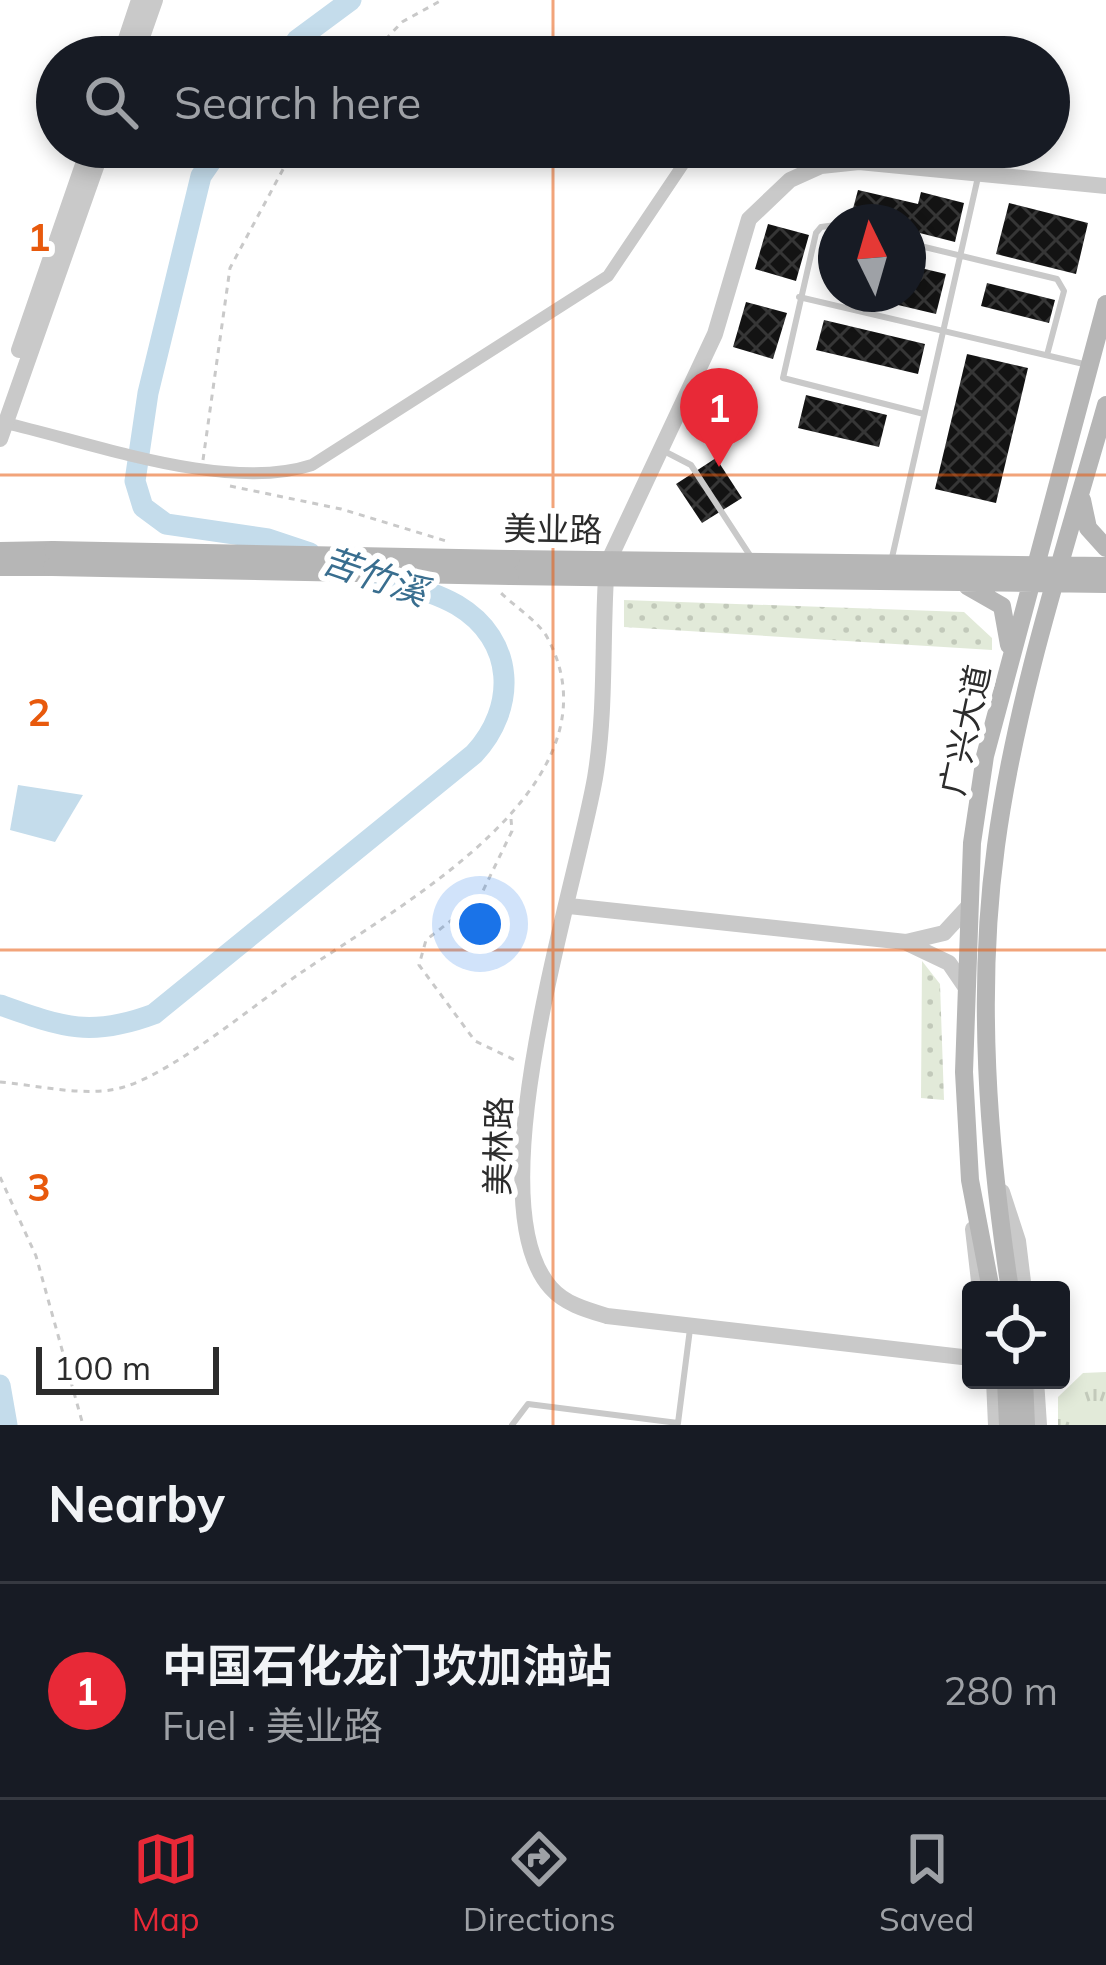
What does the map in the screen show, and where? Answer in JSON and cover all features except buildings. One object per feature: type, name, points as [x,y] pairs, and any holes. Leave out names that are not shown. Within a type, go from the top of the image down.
[{"type":"main road","name":"广兴大道","points":[[995,1255],[970,1180],[964,985],[968,908],[986,756],[1106,304]]},
{"type":"main road","name":"广兴大道","points":[[995,1255],[997,1176],[988,1072],[990,910],[1000,824],[1032,680],[1106,405]]},
{"type":"main road","points":[[1081,493],[1088,528],[1106,550]]},
{"type":"main road","name":"美业路","points":[[0,546],[53,559]]},
{"type":"main road","name":"美业路","points":[[0,567],[53,559],[608,569],[939,581],[1033,573]]},
{"type":"main road","name":"美业路","points":[[608,569],[754,561],[891,562],[1059,574],[1106,584]]},
{"type":"main road","name":"美业路","points":[[1059,574],[1106,566]]},
{"type":"main road","points":[[939,581],[984,591],[1002,606],[1009,668],[1024,663],[1032,680]]},
{"type":"main road","points":[[992,1281],[995,1255]]},
{"type":"main road","points":[[995,1255],[1006,1281]]},
{"type":"main road","points":[[1007,1389],[1009,1425]]},
{"type":"main road","points":[[1024,1389],[1026,1425]]},
{"type":"street","points":[[127,36],[139,0]]},
{"type":"street","points":[[142,36],[155,0]]},
{"type":"street","points":[[2,422],[82,168]]},
{"type":"street","points":[[2,422],[95,168]]},
{"type":"street","points":[[2,422],[201,468],[279,476],[312,465],[608,276],[681,168]]},
{"type":"street","points":[[608,569],[715,334],[749,219],[767,196],[817,168]]},
{"type":"street","points":[[919,168],[1106,186]]},
{"type":"street","points":[[1059,574],[1106,550]]},
{"type":"street","name":"美林路","points":[[608,569],[602,723],[569,906],[539,1013],[525,1110],[526,1221],[534,1259],[550,1288],[577,1307],[607,1316],[962,1357]]},
{"type":"street","points":[[569,906],[906,943],[950,963],[964,985]]},
{"type":"street","points":[[906,943],[944,933],[968,908]]},
{"type":"street","name":"广兴大道","points":[[997,1176],[1018,1241],[1023,1281]]},
{"type":"street","name":"广兴大道","points":[[970,1180],[979,1281]]},
{"type":"street","points":[[994,1389],[996,1425]]},
{"type":"street","points":[[1037,1389],[1039,1425]]},
{"type":"lane","points":[[891,562],[979,174]]},
{"type":"lane","points":[[818,230],[783,378],[924,414]]},
{"type":"lane","points":[[926,247],[1064,284],[1047,356]]},
{"type":"lane","points":[[799,297],[1089,365]]},
{"type":"lane","points":[[659,449],[691,466],[754,561]]},
{"type":"lane","points":[[512,1425],[519,1409],[528,1404],[678,1424],[690,1325]]},
{"type":"path","points":[[389,36],[402,22],[442,0]]},
{"type":"path","points":[[201,468],[230,268],[284,168]]},
{"type":"path","points":[[230,472],[227,483],[236,491],[341,508],[446,541]]},
{"type":"path","points":[[0,1082],[126,1087],[451,871],[511,818],[533,789],[556,740],[561,685],[546,635],[488,581]]},
{"type":"path","points":[[511,818],[512,831],[479,898],[426,940],[419,965],[475,1041],[530,1070]]},
{"type":"path","points":[[0,1177],[36,1256],[83,1425]]},
{"type":"green space","points":[[624,600],[964,612],[992,638],[992,650],[624,627]]},
{"type":"green space","points":[[922,961],[940,984],[944,1100],[921,1098]]},
{"type":"green space","points":[[1106,1372],[1106,1425],[1058,1425],[1058,1397],[1083,1373]]},
{"type":"water","points":[[18,785],[83,795],[55,842],[10,830]]},
{"type":"waterway","name":"苦竹溪","points":[[302,36],[351,0]]},
{"type":"waterway","name":"苦竹溪","points":[[207,168],[148,393],[135,481],[143,507],[166,524],[268,539],[310,553]]},
{"type":"waterway","name":"苦竹溪","points":[[0,1005],[41,1019],[93,1028],[154,1014],[474,754],[488,736],[503,696],[500,655],[491,637],[457,605],[368,573]]},
{"type":"waterway","name":"苦竹溪","points":[[0,1385],[7,1425]]},
{"type":"place","name":"中国石化龙门坎加油站","points":[[719,467]]}]
